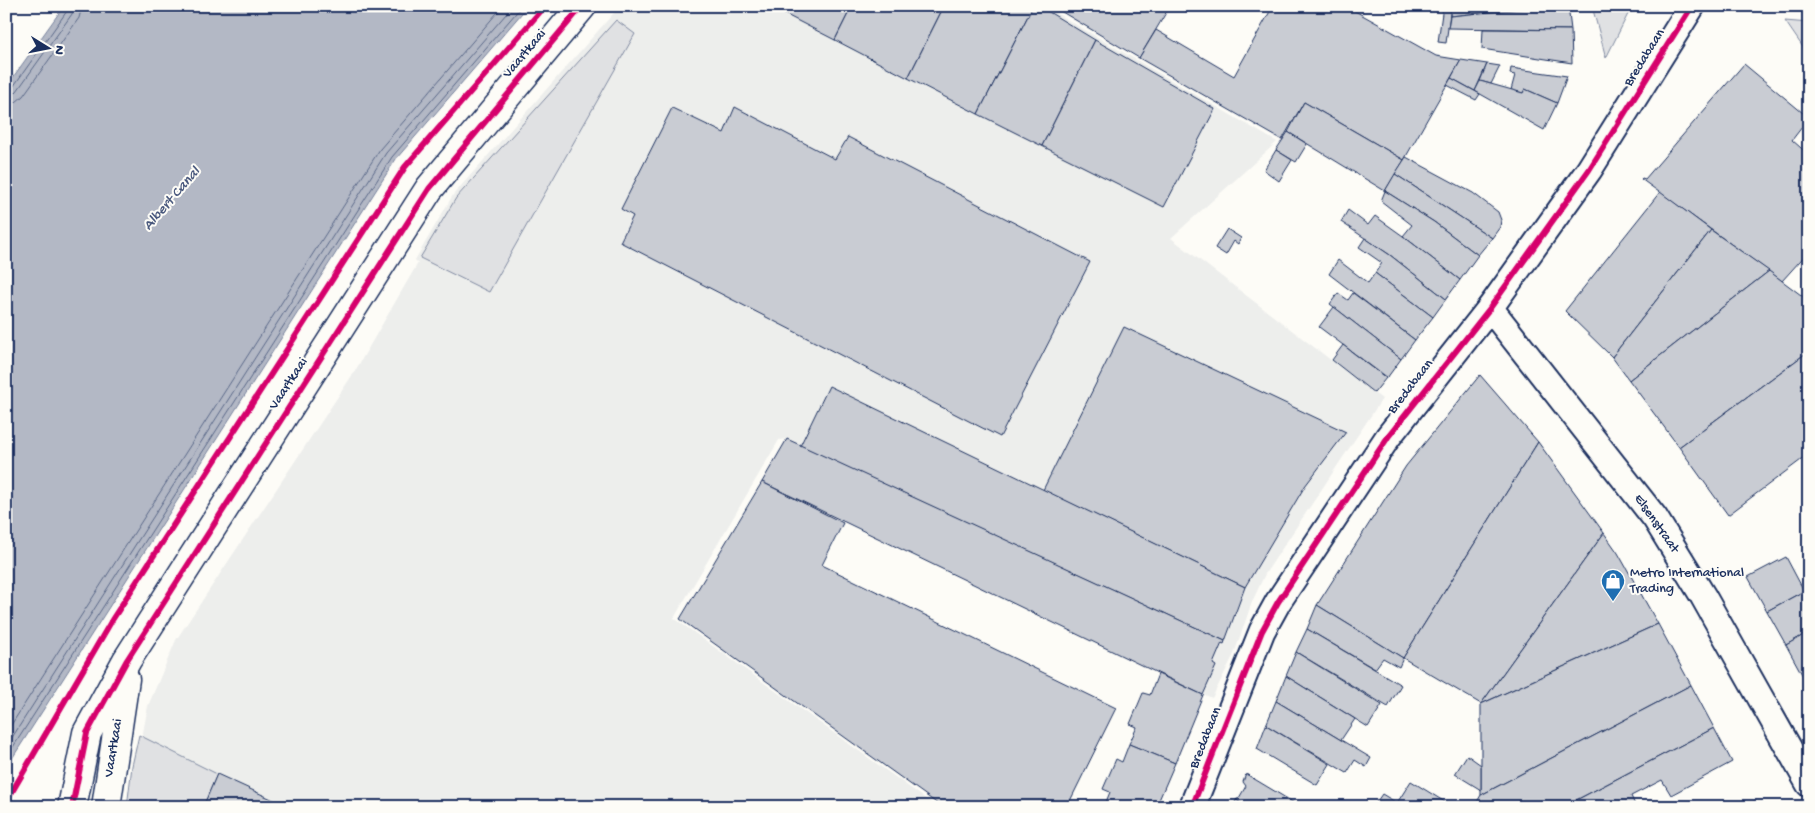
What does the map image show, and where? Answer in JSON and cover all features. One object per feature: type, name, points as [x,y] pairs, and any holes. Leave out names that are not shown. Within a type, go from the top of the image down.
[{"type":"street","name":"Vaartkaai","points":[[72,807],[87,733],[127,660],[429,189],[582,6]]},
{"type":"street","name":"Bredabaan","points":[[1192,807],[1262,631],[1278,602],[1388,436],[1490,308],[1589,170],[1692,6]]},
{"type":"street","name":"Elsenstraat","points":[[1490,308],[1655,518],[1703,596],[1809,784]]},
{"type":"street","name":"Vaartkaai","points":[[106,807],[127,660]]},
{"type":"shaded area","points":[[620,6],[1044,6],[1277,142],[1171,238],[1382,399],[1265,574],[1252,602],[1234,654],[1212,698],[1158,674],[762,482],[786,439],[779,440],[674,618],[937,807],[129,807],[148,706],[176,640],[355,371],[418,263],[415,260],[453,195]]},
{"type":"shaded area","points":[[1592,6],[1632,6],[1606,58]]},
{"type":"shaded area","points":[[616,20],[635,34],[489,292],[420,258],[456,198]]},
{"type":"shaded area","points":[[1785,21],[1809,23],[1809,56]]},
{"type":"shaded area","points":[[139,735],[217,774],[203,807],[127,807],[132,766]]},
{"type":"water","name":"Albert Canal","points":[[64,6],[528,6],[396,159],[6,768],[6,87]]},
{"type":"building","points":[[769,6],[852,6],[835,40]]},
{"type":"building","points":[[852,6],[944,6],[908,78],[835,40]]},
{"type":"building","points":[[944,6],[1033,6],[978,114],[908,78]]},
{"type":"building","points":[[1033,6],[1039,6],[1095,40],[1042,146],[978,114]]},
{"type":"building","points":[[1052,6],[1170,6],[1139,58]]},
{"type":"building","points":[[1273,6],[1346,6],[1436,56],[1461,60],[1404,160],[1304,102],[1282,140],[1139,58],[1156,30],[1234,76]]},
{"type":"building","points":[[1443,6],[1451,6],[1446,43],[1438,42]]},
{"type":"building","points":[[1451,6],[1551,6],[1450,16]]},
{"type":"building","points":[[1568,6],[1571,30],[1448,28],[1450,16]]},
{"type":"building","points":[[1483,29],[1571,30],[1572,63],[1482,49]]},
{"type":"building","points":[[1095,40],[1215,109],[1164,207],[1042,146]]},
{"type":"building","points":[[1461,60],[1487,64],[1475,91],[1451,78]]},
{"type":"building","points":[[1487,64],[1500,66],[1491,84],[1480,81]]},
{"type":"building","points":[[1744,64],[1809,118],[1792,140],[1809,155],[1809,251],[1782,281],[1641,179],[1645,179]]},
{"type":"building","points":[[1511,68],[1567,76],[1557,103],[1525,89],[1523,93],[1511,90],[1515,75],[1510,74]]},
{"type":"building","points":[[1451,78],[1480,94],[1476,100],[1447,85]]},
{"type":"building","points":[[1480,81],[1523,93],[1525,89],[1557,103],[1544,130],[1475,91]]},
{"type":"building","points":[[1304,102],[1404,160],[1385,191],[1288,132]]},
{"type":"building","points":[[735,107],[835,159],[848,137],[1090,262],[1000,437],[620,242],[633,216],[621,209],[672,108],[724,133]]},
{"type":"building","points":[[1288,132],[1307,144],[1296,162],[1276,150]]},
{"type":"building","points":[[1276,150],[1292,160],[1279,181],[1264,170]]},
{"type":"building","points":[[1406,157],[1473,193],[1498,212],[1501,220],[1500,227],[1492,238],[1395,174]]},
{"type":"building","points":[[1395,174],[1492,238],[1478,255],[1434,222],[1385,191]]},
{"type":"building","points":[[1385,191],[1434,222],[1478,255],[1460,280],[1403,236],[1412,225],[1381,201]]},
{"type":"building","points":[[1660,192],[1711,230],[1612,357],[1565,311]]},
{"type":"building","points":[[1348,210],[1368,225],[1375,216],[1460,280],[1446,299],[1390,255],[1341,222]]},
{"type":"building","points":[[1227,229],[1241,238],[1238,244],[1234,241],[1226,255],[1215,248]]},
{"type":"building","points":[[1711,230],[1769,271],[1629,380],[1612,357]]},
{"type":"building","points":[[1365,238],[1446,299],[1433,317],[1375,273],[1382,263],[1359,247]]},
{"type":"building","points":[[1338,260],[1368,283],[1375,273],[1433,317],[1415,340],[1329,274]]},
{"type":"building","points":[[1769,271],[1809,301],[1809,351],[1679,447],[1629,380]]},
{"type":"building","points":[[1338,293],[1348,300],[1353,293],[1415,340],[1401,359],[1330,304]]},
{"type":"building","points":[[1334,307],[1401,359],[1387,378],[1319,327]]},
{"type":"building","points":[[1124,327],[1346,432],[1305,486],[1245,587],[1043,490]]},
{"type":"building","points":[[1343,345],[1386,378],[1374,393],[1332,360]]},
{"type":"building","points":[[1809,351],[1809,454],[1728,515],[1679,447]]},
{"type":"building","points":[[1480,375],[1538,442],[1403,658],[1317,605],[1406,466]]},
{"type":"building","points":[[829,386],[1245,587],[1225,641],[800,446]]},
{"type":"building","points":[[787,439],[1225,641],[1224,644],[1222,643],[1213,664],[1216,666],[1203,695],[762,482]]},
{"type":"building","points":[[1538,442],[1604,533],[1481,704],[1403,658]]},
{"type":"building","points":[[762,482],[843,523],[822,565],[1116,708],[1067,807],[942,807],[680,619]]},
{"type":"building","points":[[1604,533],[1618,553],[1658,624],[1481,704]]},
{"type":"building","points":[[1786,557],[1804,591],[1767,611],[1748,577]]},
{"type":"building","points":[[1804,591],[1809,599],[1809,632],[1786,645],[1767,611]]},
{"type":"building","points":[[1317,605],[1403,658],[1399,667],[1383,658],[1375,669],[1307,629]]},
{"type":"building","points":[[1658,624],[1691,685],[1481,795],[1481,704]]},
{"type":"building","points":[[1307,629],[1401,685],[1388,707],[1296,652]]},
{"type":"building","points":[[1809,632],[1809,675],[1804,678],[1786,645]]},
{"type":"building","points":[[1296,652],[1382,705],[1368,727],[1286,676]]},
{"type":"building","points":[[1158,674],[1203,695],[1175,763],[1129,744],[1137,727],[1130,724],[1143,693],[1150,695]]},
{"type":"building","points":[[1809,675],[1809,686],[1804,678]]},
{"type":"building","points":[[1286,676],[1355,719],[1341,740],[1276,701]]},
{"type":"building","points":[[1691,685],[1714,728],[1563,807],[1474,807],[1481,795]]},
{"type":"building","points":[[1276,701],[1371,758],[1366,767],[1355,760],[1347,773],[1266,725]]},
{"type":"building","points":[[1266,725],[1330,764],[1317,785],[1257,749]]},
{"type":"building","points":[[1714,728],[1732,762],[1671,795],[1662,780],[1631,796],[1636,807],[1563,807]]},
{"type":"building","points":[[1129,744],[1175,763],[1156,807],[1104,807],[1110,792],[1103,789],[1116,759],[1122,762]]},
{"type":"building","points":[[1467,755],[1481,765],[1481,790],[1455,774]]},
{"type":"building","points":[[217,774],[289,807],[203,807]]},
{"type":"building","points":[[1246,774],[1301,807],[1248,807],[1236,800],[1246,786],[1243,782]]},
{"type":"building","points":[[1411,781],[1453,807],[1403,807],[1397,803]]},
{"type":"building","points":[[1382,794],[1397,803],[1395,807],[1373,807]]},
{"type":"building","points":[[1236,800],[1248,807],[1233,807]]},
{"type":"building","points":[[1754,801],[1757,807],[1743,807]]},
{"type":"cycle path","points":[[6,802],[112,620],[405,167],[545,6]]},
{"type":"cycle path","points":[[72,807],[87,733],[127,660],[429,189],[582,6]]},
{"type":"cycle path","points":[[1192,807],[1262,631],[1278,602],[1388,437],[1490,308],[1589,170],[1692,6]]},
{"type":"place","name":"Metro International Trading","points":[[1613,602]]}]
